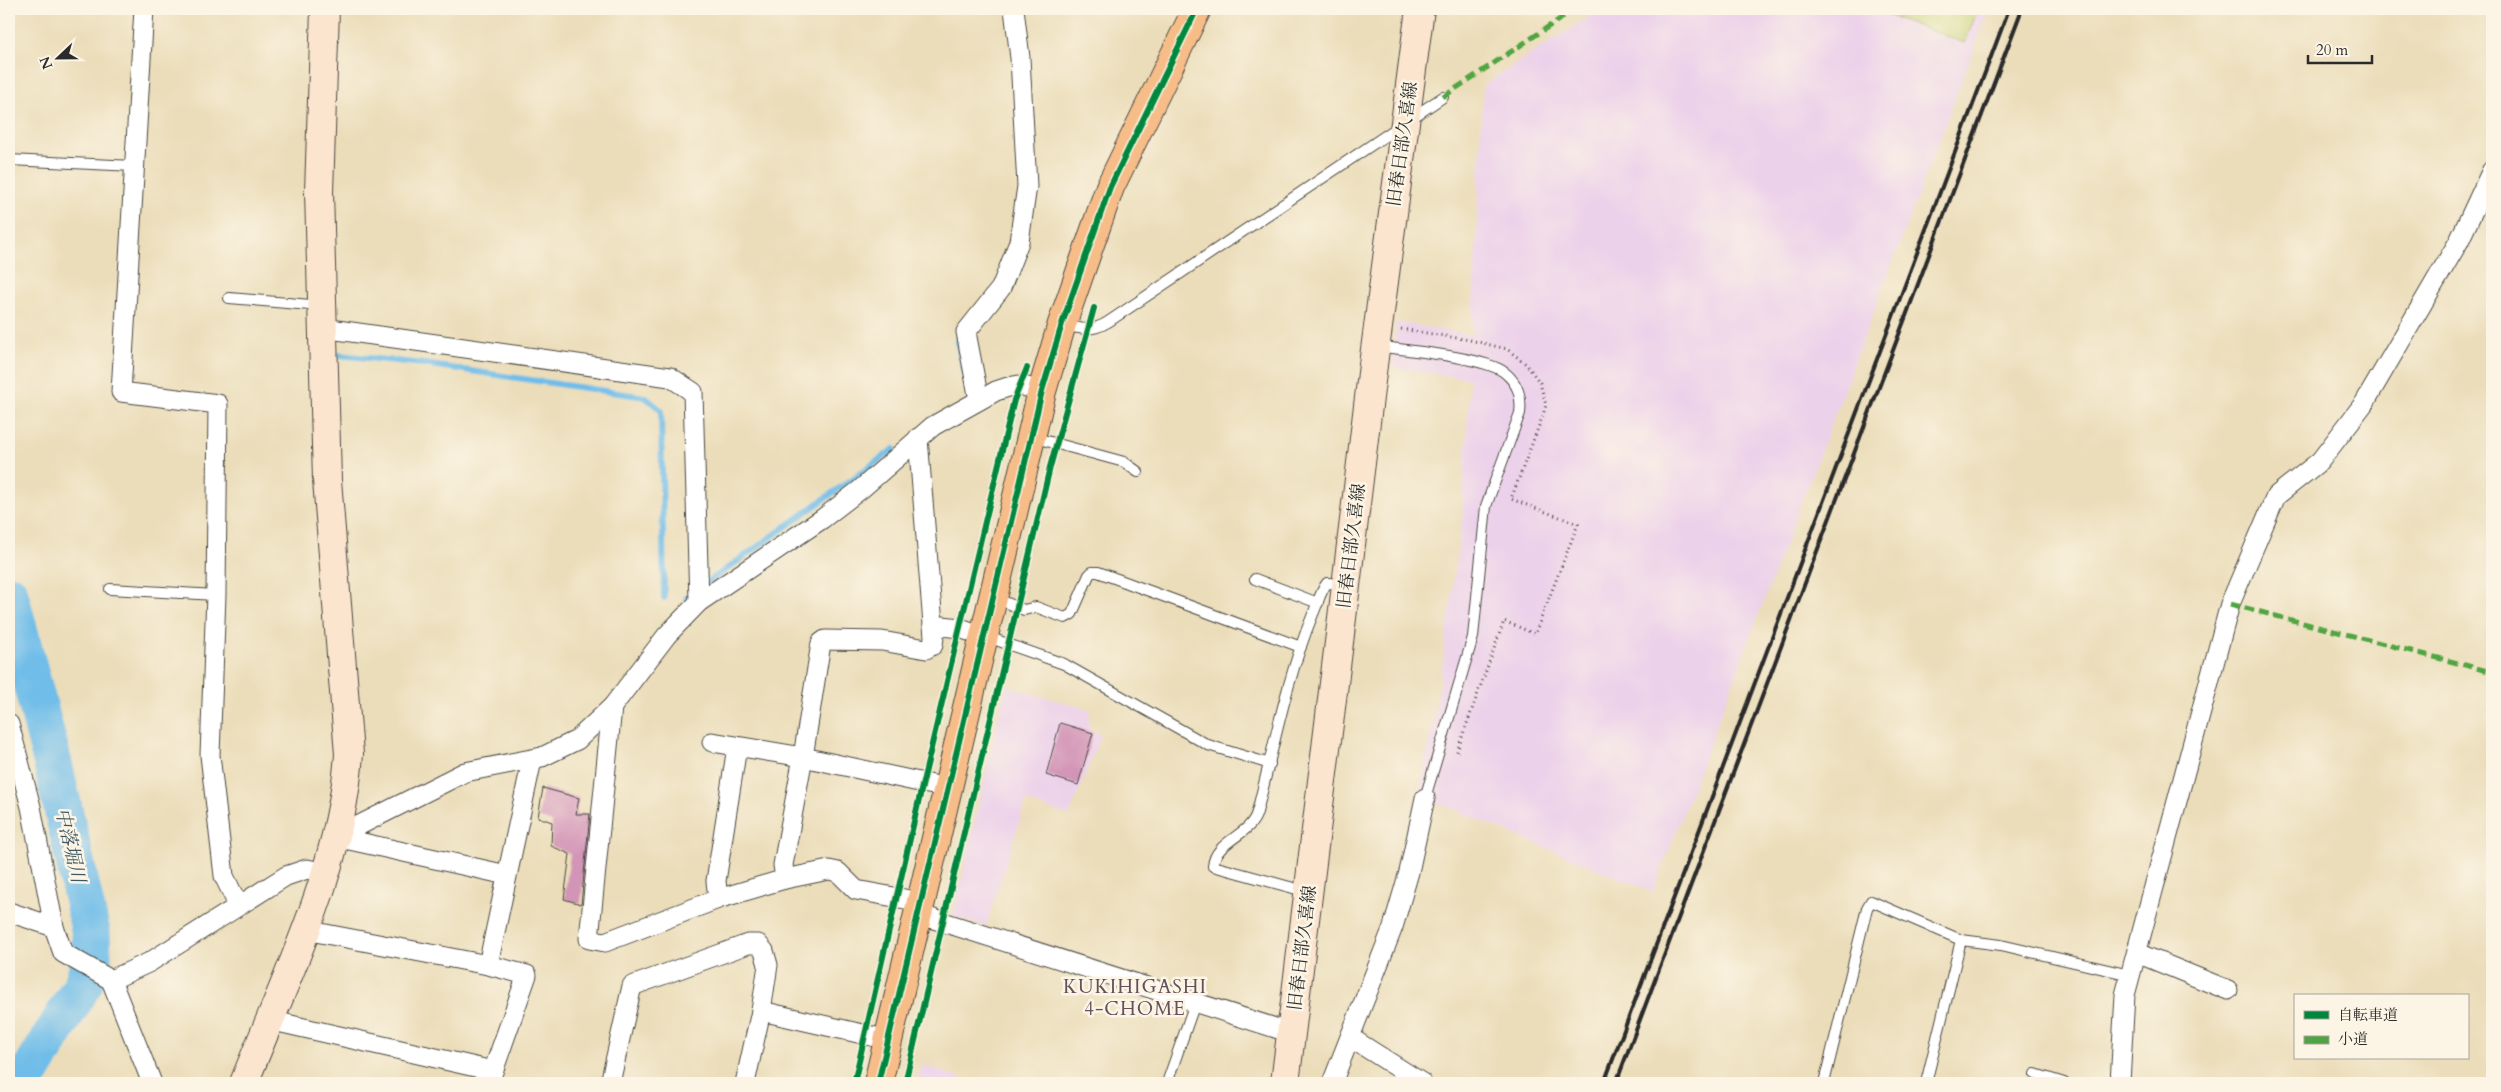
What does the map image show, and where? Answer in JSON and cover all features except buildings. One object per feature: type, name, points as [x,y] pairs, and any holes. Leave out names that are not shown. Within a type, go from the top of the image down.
[{"type":"main road","points":[[878,1083],[1042,391],[1062,324],[1110,187],[1196,9]]},
{"type":"street","points":[[144,9],[121,392],[218,404],[216,595],[210,755],[224,876],[238,905]]},
{"type":"street","points":[[244,1083],[305,930],[325,873],[336,837],[346,786],[349,754],[327,480],[318,192],[325,9]]},
{"type":"street","points":[[979,400],[966,332],[1001,288],[1019,242],[1027,186],[1020,58],[1014,9]]},
{"type":"street","name":"旧春日部久喜線","points":[[1285,1083],[1346,584],[1386,337],[1405,124],[1420,9]]},
{"type":"street","points":[[2120,1083],[2125,995],[2230,604],[2276,496],[2320,461],[2365,402],[2460,241],[2492,170]]},
{"type":"street","points":[[322,317],[670,377],[693,392],[699,602]]},
{"type":"street","points":[[336,837],[465,772],[532,760],[577,740],[612,707],[667,634],[699,602],[822,519],[861,489],[933,426],[979,400],[1008,387],[1019,386],[1042,391]]},
{"type":"street","points":[[785,879],[783,865],[804,758],[821,642],[825,640],[882,641],[926,649],[933,645],[918,438]]},
{"type":"street","points":[[933,625],[960,628],[983,636]]},
{"type":"street","points":[[612,707],[589,939],[605,942],[718,899],[785,879],[829,870],[838,872],[856,890],[920,908],[1195,1003],[1291,1033]]},
{"type":"street","points":[[9,724],[31,807],[54,927],[62,953],[111,980],[152,1083]]},
{"type":"street","points":[[712,742],[804,758],[947,788]]},
{"type":"street","points":[[718,899],[716,881],[737,747]]},
{"type":"street","points":[[488,965],[532,760]]},
{"type":"street","points":[[1332,1083],[1393,927],[1409,872],[1425,798]]},
{"type":"street","points":[[336,837],[507,875]]},
{"type":"street","points":[[111,980],[150,962],[238,905],[298,871],[307,869],[325,873]]},
{"type":"street","points":[[9,912],[54,927]]},
{"type":"street","points":[[269,1020],[491,1077],[527,975],[488,965],[305,930]]},
{"type":"street","points":[[610,1083],[632,986],[748,944],[758,944],[764,951],[768,965],[761,1010],[745,1083]]},
{"type":"street","points":[[2137,953],[2228,990]]},
{"type":"street","points":[[761,1010],[889,1040]]},
{"type":"street","points":[[1351,1038],[1422,1083]]},
{"type":"lane","points":[[1062,324],[1084,330],[1098,328],[1443,97]]},
{"type":"lane","points":[[9,160],[134,166]]},
{"type":"lane","points":[[228,298],[322,317]]},
{"type":"lane","points":[[1386,337],[1421,352],[1492,366],[1511,379],[1518,388],[1522,400],[1520,413],[1486,506],[1473,637],[1425,798]]},
{"type":"lane","points":[[1031,437],[1124,462],[1138,472]]},
{"type":"lane","points":[[992,596],[1024,610],[1036,607],[1065,618],[1072,614],[1089,575],[1092,572],[1098,572],[1301,647]]},
{"type":"lane","points":[[1255,579],[1318,603]]},
{"type":"lane","points":[[1309,893],[1213,866],[1214,858],[1219,850],[1256,819],[1301,647],[1321,590],[1327,583],[1346,584]]},
{"type":"lane","points":[[110,589],[216,595]]},
{"type":"lane","points":[[983,636],[1064,664],[1208,745],[1270,764]]},
{"type":"lane","points":[[1824,1083],[1867,908],[1871,901],[1961,940],[2001,944],[2130,976]]},
{"type":"lane","points":[[1926,1083],[1961,940]]},
{"type":"lane","points":[[1166,1083],[1195,1003]]},
{"type":"lane","points":[[2035,1074],[2064,1083]]},
{"type":"path","points":[[1386,337],[1470,340],[1507,348],[1527,366],[1540,383],[1546,405],[1511,499],[1578,524],[1535,634],[1504,621],[1455,758]]},
{"type":"shaded area","points":[[1601,9],[1989,9],[1653,892],[1419,795],[1439,689],[1462,518],[1470,379],[1392,367],[1396,322],[1472,335],[1483,85]]},
{"type":"shaded area","points":[[1006,686],[1090,710],[1088,728],[1101,735],[1069,816],[1026,801],[986,926],[953,917]]},
{"type":"shaded area","points":[[921,1064],[973,1083],[917,1083]]},
{"type":"green space","points":[[1871,9],[1978,9],[1965,43]]},
{"type":"waterway","points":[[962,333],[957,340],[965,373]]},
{"type":"waterway","points":[[330,354],[424,364],[645,397],[661,410],[664,598]]},
{"type":"waterway","points":[[686,598],[894,449]]},
{"type":"waterway","name":"中落堀川","points":[[9,594],[53,764],[91,933],[92,957],[83,984],[24,1083]]},
{"type":"railway","points":[[1604,1083],[2009,9]]},
{"type":"railway","points":[[1616,1083],[2022,9]]},
{"type":"marked path","points":[[1443,97],[1575,9]]},
{"type":"marked path","points":[[2230,604],[2492,672]]},
{"type":"cycle path","points":[[878,1083],[1042,391],[1062,324],[1110,187],[1197,9]]},
{"type":"cycle path","points":[[905,1083],[1050,467],[1094,308]]},
{"type":"cycle path","points":[[854,1083],[1014,400],[1027,368]]},
{"type":"district","name":"KUKIHIGASHI 4-CHOME","points":[[1135,997]]}]
